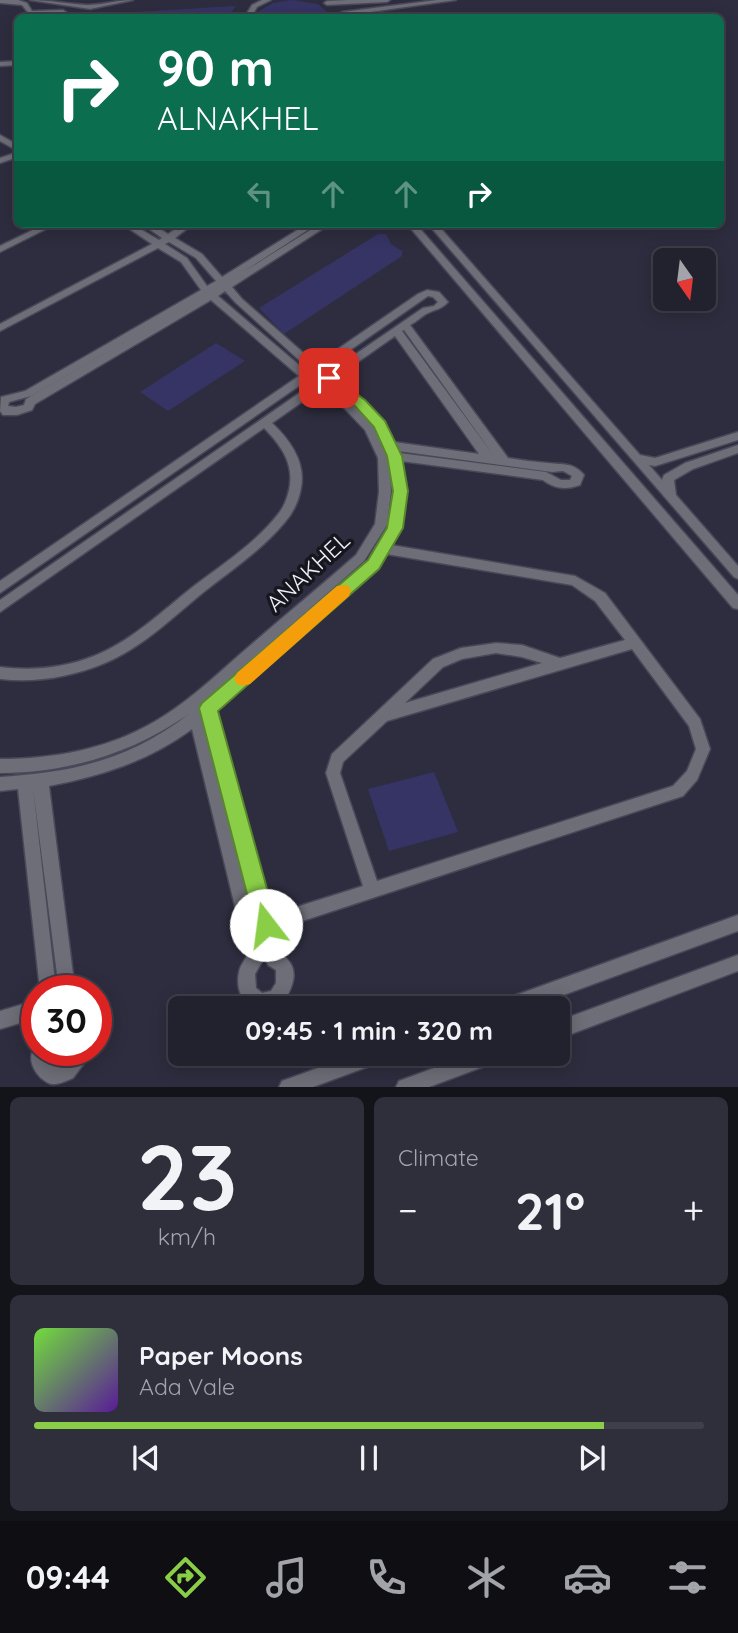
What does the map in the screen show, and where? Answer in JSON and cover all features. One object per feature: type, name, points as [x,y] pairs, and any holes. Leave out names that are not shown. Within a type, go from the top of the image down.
[{"type":"street","points":[[33,0],[90,7],[130,0]]},
{"type":"street","points":[[66,0],[110,0]]},
{"type":"street","points":[[249,14],[254,6],[268,0]]},
{"type":"street","points":[[323,1],[391,0]]},
{"type":"street","points":[[357,14],[453,0]]},
{"type":"street","points":[[323,1],[337,14]]},
{"type":"street","points":[[0,3],[19,5],[23,14]]},
{"type":"street","points":[[0,3],[24,4],[30,13],[66,14]]},
{"type":"street","points":[[0,137],[9,153],[0,161]]},
{"type":"street","points":[[0,243],[32,228]]},
{"type":"street","points":[[0,249],[44,228]]},
{"type":"street","points":[[135,228],[199,256],[222,284],[311,373]]},
{"type":"street","points":[[0,784],[33,782],[92,771],[127,759],[170,737],[202,713],[373,564],[395,528],[400,491],[393,451],[380,424],[360,403],[311,373],[209,293],[184,260],[150,228]]},
{"type":"street","points":[[0,328],[159,238],[170,228]]},
{"type":"street","points":[[0,320],[180,228]]},
{"type":"street","points":[[209,293],[27,394],[5,400],[2,407],[7,412],[28,407],[30,402],[209,293],[307,228]]},
{"type":"street","points":[[222,284],[319,228]]},
{"type":"street","points":[[414,228],[738,604]]},
{"type":"street","points":[[436,228],[738,574]]},
{"type":"street","points":[[0,589],[427,293],[436,294],[443,302],[401,328],[0,607]]},
{"type":"street","points":[[401,328],[489,459]]},
{"type":"street","points":[[401,328],[504,461]]},
{"type":"street","name":"ANAKHEL","points":[[0,766],[29,766],[79,758],[128,742],[159,727],[193,704],[360,558],[381,525],[386,492],[384,458],[370,428],[325,381]]},
{"type":"street","points":[[0,673],[41,674],[80,666],[114,653],[141,635],[262,539],[283,517],[294,495],[296,468],[287,443],[265,422]]},
{"type":"street","points":[[636,457],[654,462],[738,436]]},
{"type":"street","points":[[670,496],[668,478],[689,466],[738,449]]},
{"type":"street","points":[[393,451],[489,459],[552,468],[559,465],[571,468],[578,475],[576,482],[567,486],[554,482],[546,475],[393,451]]},
{"type":"street","points":[[266,925],[678,791],[692,775],[703,748],[695,723],[600,597],[575,581],[384,549]]},
{"type":"street","points":[[378,717],[634,643]]},
{"type":"street","points":[[372,890],[333,772],[337,759],[378,717],[438,663],[461,654],[496,648],[522,650],[560,664]]},
{"type":"street","points":[[202,713],[274,959],[284,967],[285,985],[276,999],[260,1002],[248,992],[247,972],[256,958],[202,713]]},
{"type":"street","points":[[33,782],[47,975]]},
{"type":"street","points":[[33,782],[65,975]]},
{"type":"street","points":[[538,996],[738,923]]},
{"type":"street","points":[[570,1026],[738,963]]},
{"type":"street","points":[[0,1020],[21,1014]]},
{"type":"street","points":[[42,1066],[51,1075],[68,1072],[72,1066]]},
{"type":"street","points":[[288,1087],[347,1066]]},
{"type":"street","points":[[405,1087],[462,1066]]},
{"type":"shaded area","points":[[292,0],[318,4],[327,12],[258,14],[273,3]]},
{"type":"shaded area","points":[[236,6],[229,14],[100,14]]},
{"type":"shaded area","points":[[378,234],[386,234],[391,244],[402,251],[402,256],[284,334],[259,308]]},
{"type":"shaded area","points":[[216,343],[245,361],[168,411],[140,392]]},
{"type":"shaded area","points":[[434,772],[458,832],[389,851],[368,789]]},
{"type":"slow traffic","points":[[243,679],[343,591]]},
{"type":"route","points":[[266,925],[208,708],[373,564],[395,528],[400,491],[395,456],[380,424],[360,403],[329,378]]}]
